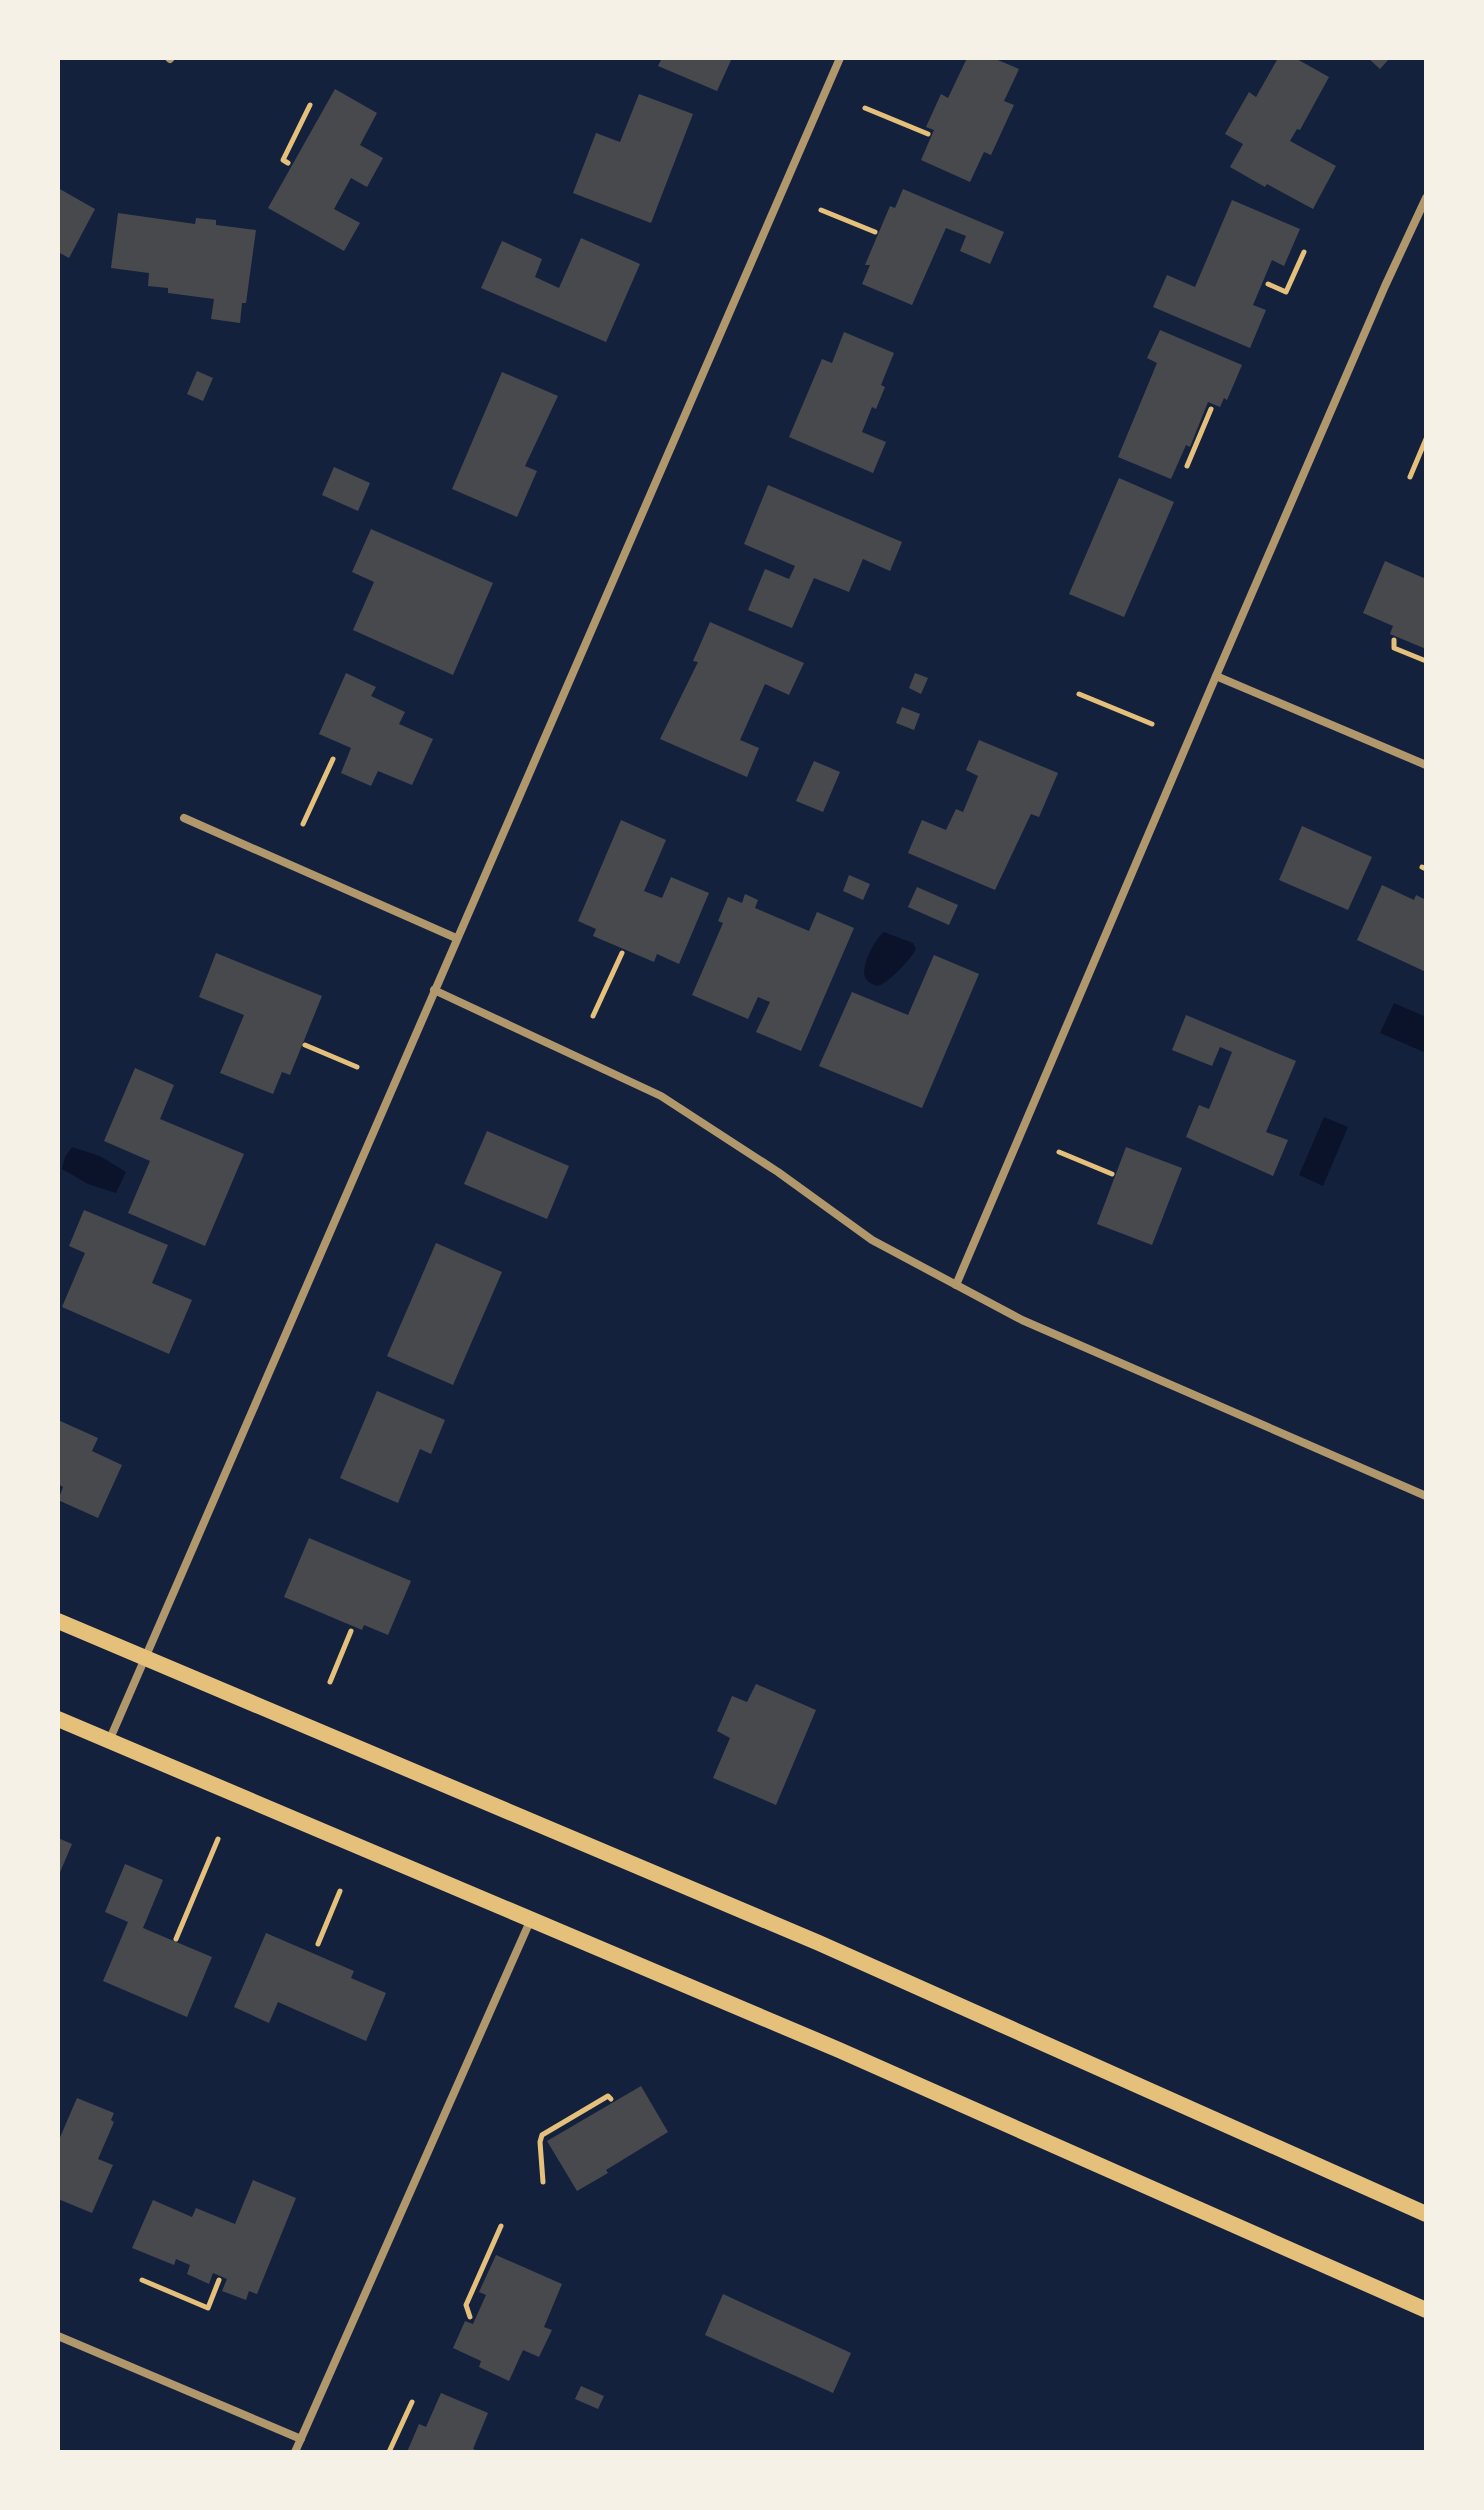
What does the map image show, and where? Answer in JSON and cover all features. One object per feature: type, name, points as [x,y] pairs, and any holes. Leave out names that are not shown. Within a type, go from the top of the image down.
[{"type":"main road","points":[[58,1621],[819,1943],[1426,2214]]},
{"type":"main road","points":[[58,1719],[839,2050],[1426,2310]]},
{"type":"street","points":[[109,1741],[840,58]]},
{"type":"street","points":[[956,1285],[1216,676],[1389,276],[1426,198]]},
{"type":"street","points":[[1216,676],[1426,765]]},
{"type":"street","points":[[184,818],[456,938]]},
{"type":"street","points":[[434,990],[661,1096],[778,1172],[872,1240],[1022,1320],[1426,1496]]},
{"type":"street","points":[[295,2452],[531,1918]]},
{"type":"street","points":[[58,2336],[301,2439]]},
{"type":"path","points":[[288,163],[283,160],[310,105]]},
{"type":"path","points":[[865,108],[928,134]]},
{"type":"path","points":[[821,210],[875,232]]},
{"type":"path","points":[[1268,284],[1286,292],[1304,252]]},
{"type":"path","points":[[1187,466],[1211,409]]},
{"type":"path","points":[[1410,477],[1426,439]]},
{"type":"path","points":[[1394,640],[1394,648],[1426,661]]},
{"type":"path","points":[[1079,694],[1152,724]]},
{"type":"path","points":[[303,824],[333,759]]},
{"type":"path","points":[[593,1016],[622,953]]},
{"type":"path","points":[[305,1045],[357,1067]]},
{"type":"path","points":[[1059,1152],[1112,1174]]},
{"type":"path","points":[[330,1682],[351,1631]]},
{"type":"path","points":[[176,1939],[218,1839]]},
{"type":"path","points":[[318,1944],[340,1891]]},
{"type":"path","points":[[543,2182],[542,2135],[608,2096],[611,2099]]},
{"type":"path","points":[[470,2317],[466,2305],[501,2226]]},
{"type":"path","points":[[142,2280],[208,2308],[219,2280]]},
{"type":"path","points":[[389,2452],[412,2402]]},
{"type":"water","points":[[884,932],[913,943],[916,949],[899,970],[877,986],[869,982],[864,974],[866,961]]},
{"type":"water","points":[[1394,1003],[1426,1017],[1426,1053],[1380,1033]]},
{"type":"water","points":[[1324,1117],[1348,1127],[1323,1186],[1299,1175]]},
{"type":"water","points":[[72,1147],[100,1156],[126,1172],[116,1193],[88,1184],[62,1169]]},
{"type":"building","points":[[662,58],[732,58],[717,91],[658,66]]},
{"type":"building","points":[[967,58],[993,58],[1019,69],[1004,101],[1014,105],[991,155],[984,152],[970,182],[921,160],[934,130],[926,127],[941,94],[948,98]]},
{"type":"building","points":[[1278,58],[1295,58],[1329,77],[1300,130],[1297,129],[1290,141],[1336,166],[1313,209],[1230,167],[1243,144],[1225,134],[1249,92],[1256,97]]},
{"type":"building","points":[[1368,58],[1390,58],[1380,69]]},
{"type":"building","points":[[335,89],[377,113],[360,145],[383,158],[367,187],[351,178],[334,209],[360,223],[344,251],[268,208]]},
{"type":"building","points":[[639,94],[693,114],[651,223],[573,193],[596,133],[620,142]]},
{"type":"building","points":[[58,188],[95,209],[69,258],[58,252]]},
{"type":"building","points":[[903,189],[1004,232],[990,264],[960,251],[966,236],[946,228],[912,305],[862,284],[870,265],[865,265],[890,206],[895,208]]},
{"type":"building","points":[[1232,200],[1300,229],[1284,266],[1272,260],[1253,305],[1266,310],[1250,348],[1153,307],[1167,275],[1195,287]]},
{"type":"building","points":[[118,213],[195,224],[196,218],[216,220],[216,225],[256,230],[246,303],[242,303],[240,323],[211,319],[214,299],[168,293],[168,288],[148,286],[149,273],[111,268]]},
{"type":"building","points":[[581,238],[640,264],[606,342],[481,288],[502,241],[542,259],[535,277],[559,288]]},
{"type":"building","points":[[1160,330],[1242,365],[1227,400],[1224,398],[1220,407],[1208,402],[1190,447],[1186,445],[1171,479],[1118,457],[1157,363],[1147,358]]},
{"type":"building","points":[[844,332],[894,353],[881,385],[885,387],[876,409],[872,407],[862,432],[886,442],[873,473],[789,437],[822,359],[832,363]]},
{"type":"building","points":[[197,371],[213,378],[203,401],[187,394]]},
{"type":"building","points":[[502,372],[558,396],[525,466],[537,471],[517,517],[452,489]]},
{"type":"building","points":[[334,467],[370,483],[358,511],[322,495]]},
{"type":"building","points":[[1119,478],[1174,502],[1124,617],[1069,594]]},
{"type":"building","points":[[768,485],[902,542],[890,571],[863,559],[849,592],[814,578],[792,628],[748,610],[765,569],[789,579],[795,566],[744,544]]},
{"type":"building","points":[[371,529],[493,583],[453,675],[353,630],[374,582],[352,572]]},
{"type":"building","points":[[1385,561],[1426,579],[1426,649],[1390,634],[1393,626],[1363,613]]},
{"type":"building","points":[[710,622],[804,663],[789,695],[765,684],[740,740],[759,748],[747,777],[660,739],[698,662],[693,661]]},
{"type":"building","points":[[346,673],[376,687],[371,696],[405,712],[399,724],[433,739],[412,785],[378,771],[371,786],[341,773],[351,748],[319,734]]},
{"type":"building","points":[[915,673],[928,678],[921,694],[909,688]]},
{"type":"building","points":[[902,707],[920,714],[914,730],[896,723]]},
{"type":"building","points":[[979,740],[1058,773],[1039,817],[1031,814],[995,890],[908,853],[922,820],[946,830],[956,809],[963,812],[978,776],[966,770]]},
{"type":"building","points":[[814,761],[840,772],[823,812],[796,801]]},
{"type":"building","points":[[621,820],[666,840],[644,891],[662,898],[671,877],[709,893],[679,964],[657,954],[654,962],[593,936],[596,929],[578,921]]},
{"type":"building","points":[[1302,826],[1372,857],[1348,910],[1279,880]]},
{"type":"building","points":[[849,875],[870,884],[863,900],[843,891]]},
{"type":"building","points":[[1382,885],[1414,900],[1416,895],[1426,900],[1426,972],[1357,940]]},
{"type":"building","points":[[917,887],[958,905],[949,925],[908,907]]},
{"type":"building","points":[[745,894],[758,900],[755,908],[809,931],[817,912],[854,928],[801,1051],[756,1032],[770,1002],[758,997],[748,1019],[692,995],[723,923],[718,921],[728,897],[742,903]]},
{"type":"building","points":[[216,953],[322,996],[290,1075],[282,1072],[273,1094],[220,1073],[244,1015],[199,997]]},
{"type":"building","points":[[934,955],[979,974],[922,1108],[819,1066],[852,992],[908,1015]]},
{"type":"building","points":[[1186,1015],[1296,1061],[1266,1132],[1288,1140],[1273,1176],[1186,1137],[1199,1105],[1209,1109],[1232,1052],[1220,1047],[1212,1066],[1172,1050]]},
{"type":"building","points":[[135,1068],[174,1085],[160,1119],[244,1154],[205,1246],[128,1213],[150,1161],[104,1141]]},
{"type":"building","points":[[487,1131],[569,1166],[547,1219],[464,1184]]},
{"type":"building","points":[[1126,1147],[1182,1168],[1152,1245],[1097,1224]]},
{"type":"building","points":[[84,1210],[168,1245],[152,1283],[192,1300],[169,1354],[62,1307],[85,1253],[69,1246]]},
{"type":"building","points":[[436,1243],[502,1272],[453,1385],[387,1356]]},
{"type":"building","points":[[377,1391],[445,1420],[431,1454],[420,1449],[398,1503],[340,1478]]},
{"type":"building","points":[[58,1420],[98,1438],[92,1451],[122,1465],[98,1518],[58,1500],[63,1487],[58,1484]]},
{"type":"building","points":[[309,1538],[411,1581],[388,1635],[364,1625],[362,1630],[284,1597]]},
{"type":"building","points":[[756,1684],[816,1710],[776,1805],[713,1778],[730,1738],[717,1731],[732,1696],[747,1702]]},
{"type":"building","points":[[58,1838],[72,1844],[58,1877]]},
{"type":"building","points":[[125,1864],[163,1880],[143,1928],[212,1957],[187,2017],[103,1981],[128,1922],[105,1912]]},
{"type":"building","points":[[266,1933],[354,1971],[351,1978],[386,1993],[366,2041],[278,2002],[269,2023],[234,2007]]},
{"type":"building","points":[[641,2086],[668,2132],[577,2191],[547,2141]]},
{"type":"building","points":[[77,2098],[114,2113],[111,2120],[114,2122],[98,2159],[113,2165],[92,2213],[58,2199],[58,2142]]},
{"type":"building","points":[[253,2180],[296,2198],[257,2294],[249,2291],[246,2300],[222,2291],[227,2279],[213,2273],[209,2284],[187,2274],[190,2265],[176,2259],[174,2265],[132,2248],[153,2200],[192,2217],[196,2208],[235,2224]]},
{"type":"building","points":[[496,2255],[562,2284],[544,2327],[552,2330],[539,2357],[523,2350],[509,2381],[479,2367],[481,2361],[453,2348],[465,2321],[473,2324],[486,2295],[479,2292]]},
{"type":"building","points":[[723,2294],[851,2353],[833,2393],[705,2335]]},
{"type":"building","points":[[581,2386],[604,2396],[598,2409],[575,2399]]},
{"type":"building","points":[[441,2393],[488,2413],[473,2449],[481,2452],[407,2452],[419,2424],[426,2427]]}]
